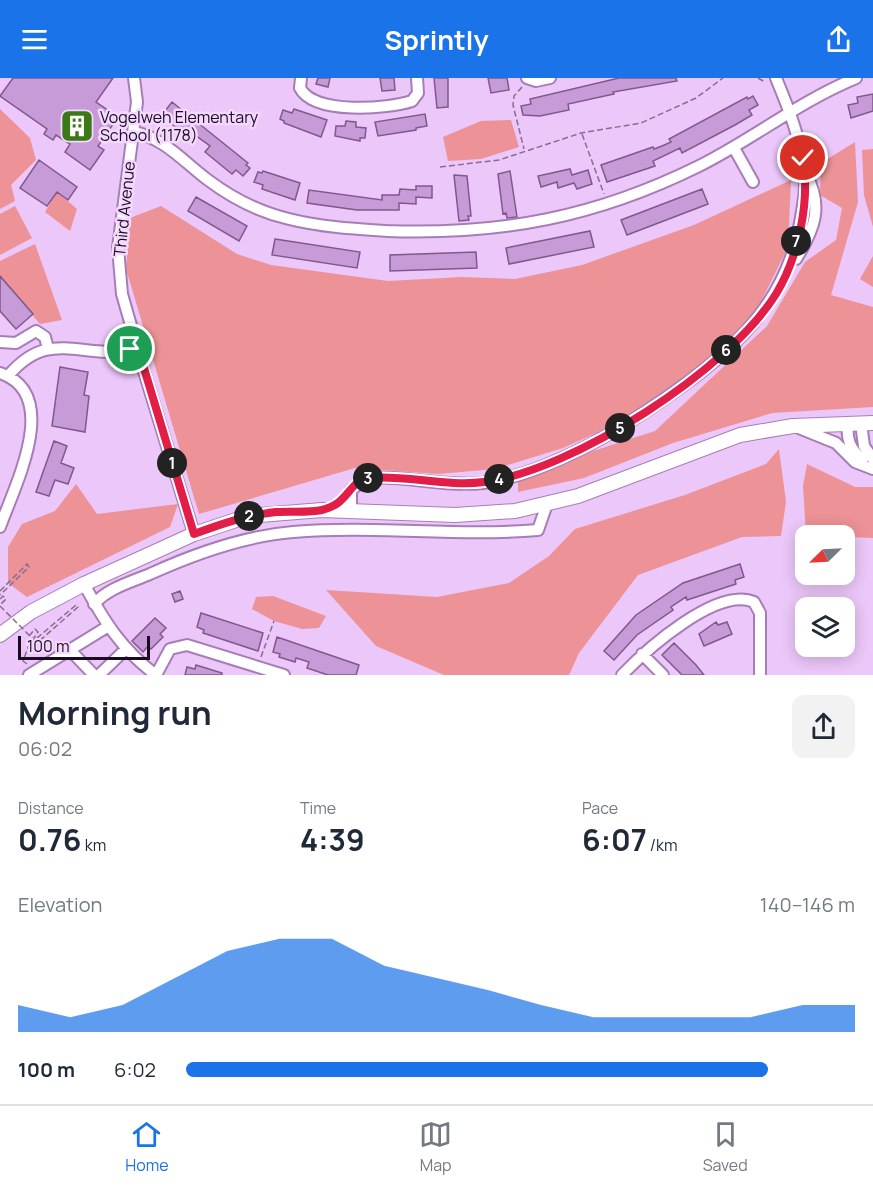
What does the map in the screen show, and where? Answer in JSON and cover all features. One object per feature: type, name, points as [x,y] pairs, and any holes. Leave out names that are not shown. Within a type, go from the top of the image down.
[{"type":"main road","points":[[0,635],[31,612],[84,584],[194,534],[249,516],[322,510],[477,514],[515,512],[608,485],[722,441],[794,426],[861,423]]},
{"type":"street","name":"Third Avenue","points":[[134,78],[136,102],[118,262],[134,344],[140,355],[194,534]]},
{"type":"street","points":[[301,78],[300,88],[306,96],[337,106],[364,108],[412,101],[417,93],[417,78]]},
{"type":"street","points":[[527,79],[536,81],[550,78]]},
{"type":"street","points":[[351,511],[350,494],[353,486],[366,478],[449,482],[495,480],[517,475],[616,431],[684,385],[720,356],[753,324],[775,295],[811,234],[817,202],[805,172],[799,140],[776,78]]},
{"type":"street","points":[[133,132],[143,134],[165,145],[206,178],[240,201],[287,219],[381,231],[486,230],[531,224],[608,203],[674,178],[734,148],[789,111],[856,78]]},
{"type":"street","points":[[734,148],[753,182]]},
{"type":"street","points":[[0,342],[16,343],[36,332],[45,338],[48,349]]},
{"type":"street","points":[[0,527],[26,451],[33,418],[26,396],[4,375],[31,354],[48,349],[117,352],[130,349],[134,344]]},
{"type":"street","points":[[861,423],[848,439],[852,449],[860,457],[873,461]]},
{"type":"street","points":[[794,426],[836,443],[855,462],[873,469]]},
{"type":"street","points":[[322,510],[350,494]]},
{"type":"street","points":[[94,604],[108,592],[164,567],[258,537],[294,532],[329,531],[430,533],[538,530],[547,504]]},
{"type":"street","points":[[84,584],[107,627],[126,650],[156,675],[166,655],[179,645],[187,645],[284,675]]},
{"type":"street","points":[[622,675],[642,654],[691,618],[735,601],[750,600],[758,607],[760,614],[760,675]]},
{"type":"street","points":[[31,673],[107,627]]},
{"type":"street","points":[[69,649],[94,675]]},
{"type":"street","points":[[99,675],[126,650]]},
{"type":"street","points":[[642,654],[663,675]]},
{"type":"path","points":[[440,167],[482,164],[581,133],[641,123],[696,98],[723,78]]},
{"type":"path","points":[[524,150],[513,105],[514,96],[527,79]]},
{"type":"path","points":[[581,133],[608,203]]},
{"type":"path","points":[[0,591],[27,564],[29,567],[0,595]]},
{"type":"path","points":[[0,599],[3,596],[6,599],[0,605],[29,636],[37,643],[78,607],[76,605],[30,644]]},
{"type":"path","points":[[258,666],[274,621]]},
{"type":"path","points":[[29,636],[36,629],[38,632],[23,661],[31,673]]},
{"type":"shaded area","points":[[0,109],[30,138],[36,160],[11,185],[15,201],[0,209]]},
{"type":"shaded area","points":[[511,120],[519,147],[481,159],[448,161],[443,137],[481,121]]},
{"type":"shaded area","points":[[855,142],[858,202],[831,295],[873,307],[873,407],[772,413],[673,443],[584,478],[518,492],[518,480],[590,452],[655,431],[767,326],[805,262],[836,240],[842,208],[820,195],[821,163]]},
{"type":"shaded area","points":[[873,149],[873,227],[864,195],[862,150]]},
{"type":"shaded area","points":[[791,180],[788,247],[757,310],[719,351],[652,401],[610,427],[563,448],[495,469],[438,474],[355,468],[199,514],[126,269],[130,218],[161,206],[237,254],[271,265],[388,281],[462,277],[515,279],[582,265],[694,225]]},
{"type":"shaded area","points":[[57,192],[77,209],[70,231],[45,212]]},
{"type":"shaded area","points":[[15,206],[32,238],[0,255],[0,214]]},
{"type":"shaded area","points":[[35,244],[62,320],[40,324],[0,278],[0,261]]},
{"type":"shaded area","points":[[873,256],[873,287],[860,279]]},
{"type":"shaded area","points":[[779,449],[786,502],[781,536],[742,537],[638,575],[579,653],[569,675],[444,675],[376,646],[326,590],[437,597],[509,583],[549,556],[575,529],[685,495],[766,464]]},
{"type":"shaded area","points":[[807,464],[855,487],[873,487],[873,538],[855,537],[855,525],[805,525],[803,486]]},
{"type":"shaded area","points":[[76,484],[97,514],[178,504],[170,527],[27,597],[8,583],[8,547],[22,524],[55,511]]},
{"type":"shaded area","points":[[273,596],[326,616],[319,628],[302,629],[274,621],[252,609],[256,597]]},
{"type":"building","name":"Vogelweh Elementary School (1178)","points":[[13,78],[113,78],[96,102],[118,117],[98,146],[104,150],[90,170],[65,152],[70,144],[56,135],[53,140],[44,134],[47,129],[0,96]]},
{"type":"building","points":[[318,78],[330,78],[328,87],[316,84]]},
{"type":"building","points":[[380,78],[394,78],[395,90],[382,91]]},
{"type":"building","points":[[434,78],[448,78],[448,107],[437,108]]},
{"type":"building","points":[[488,78],[507,78],[509,90],[491,93]]},
{"type":"building","points":[[619,78],[676,78],[677,81],[613,92],[614,94],[568,104],[569,110],[540,116],[523,115],[521,106],[531,104],[530,99]]},
{"type":"building","points":[[873,94],[873,111],[851,118],[848,105],[858,103],[857,97]]},
{"type":"building","points":[[753,96],[758,105],[749,110],[752,115],[682,153],[680,148],[653,161],[655,166],[607,182],[601,165],[671,142],[669,139],[747,97],[748,99]]},
{"type":"building","points":[[172,102],[248,163],[246,165],[250,168],[243,176],[236,170],[232,174],[205,152],[210,146],[192,133],[189,137],[161,116]]},
{"type":"building","points":[[294,109],[327,120],[321,137],[284,123],[280,119],[283,110],[292,113]]},
{"type":"building","points":[[425,114],[427,126],[378,136],[375,122]]},
{"type":"building","points":[[346,121],[356,122],[356,127],[366,128],[365,138],[360,138],[360,141],[335,136],[336,126],[345,126]]},
{"type":"building","points":[[39,160],[77,187],[68,200],[57,192],[47,206],[20,188]]},
{"type":"building","points":[[570,169],[572,175],[588,170],[592,184],[577,189],[574,183],[558,188],[557,182],[541,187],[538,176]]},
{"type":"building","points":[[263,171],[300,183],[295,200],[262,189],[263,185],[254,182],[258,172]]},
{"type":"building","points":[[510,171],[517,217],[507,218],[506,213],[503,214],[498,174]]},
{"type":"building","points":[[454,175],[467,176],[471,216],[468,216],[469,220],[459,221]]},
{"type":"building","points":[[416,186],[432,186],[432,198],[416,197],[416,204],[399,203],[399,210],[357,210],[307,203],[309,190],[382,200],[382,195],[399,195],[400,189],[416,190]]},
{"type":"building","points":[[702,189],[708,204],[627,235],[621,220]]},
{"type":"building","points":[[196,197],[247,226],[239,241],[188,211]]},
{"type":"building","points":[[590,231],[594,247],[509,264],[506,248]]},
{"type":"building","points":[[275,239],[360,252],[357,268],[272,255]]},
{"type":"building","points":[[476,252],[477,268],[390,271],[390,255]]},
{"type":"building","points":[[0,276],[33,314],[16,329],[0,311]]},
{"type":"building","points":[[60,367],[88,372],[84,395],[89,396],[85,432],[52,426]]},
{"type":"building","points":[[54,441],[67,446],[61,463],[74,468],[68,484],[55,480],[49,496],[36,492]]},
{"type":"building","points":[[740,564],[744,577],[735,580],[736,584],[687,600],[686,597],[671,607],[673,610],[637,635],[614,660],[604,651],[636,615],[683,583]]},
{"type":"building","points":[[180,591],[183,599],[175,602],[172,594]]},
{"type":"building","points":[[201,613],[263,633],[258,651],[203,633],[204,630],[197,627]]},
{"type":"building","points":[[155,618],[166,628],[160,634],[163,637],[151,649],[148,646],[143,652],[132,641]]},
{"type":"building","points":[[716,622],[718,625],[727,622],[732,634],[704,646],[699,634]]},
{"type":"building","points":[[277,637],[359,665],[356,675],[328,675],[307,668],[309,662],[296,658],[295,662],[279,657],[280,654],[273,652]]},
{"type":"building","points":[[674,643],[704,675],[682,675],[662,655]]},
{"type":"building","points":[[196,665],[222,673],[222,675],[185,675],[187,667],[195,669]]},
{"type":"place","name":"Vogelweh Elementary School (1178)","points":[[77,126]]},
{"type":"route","points":[[130,349],[134,344],[140,355],[194,534],[249,516],[275,512],[322,510],[343,500],[350,494],[353,486],[366,478],[483,483],[517,475],[581,449],[616,431],[684,385],[720,356],[753,324],[775,295],[786,275],[793,255],[799,232],[804,193],[803,158]]}]
